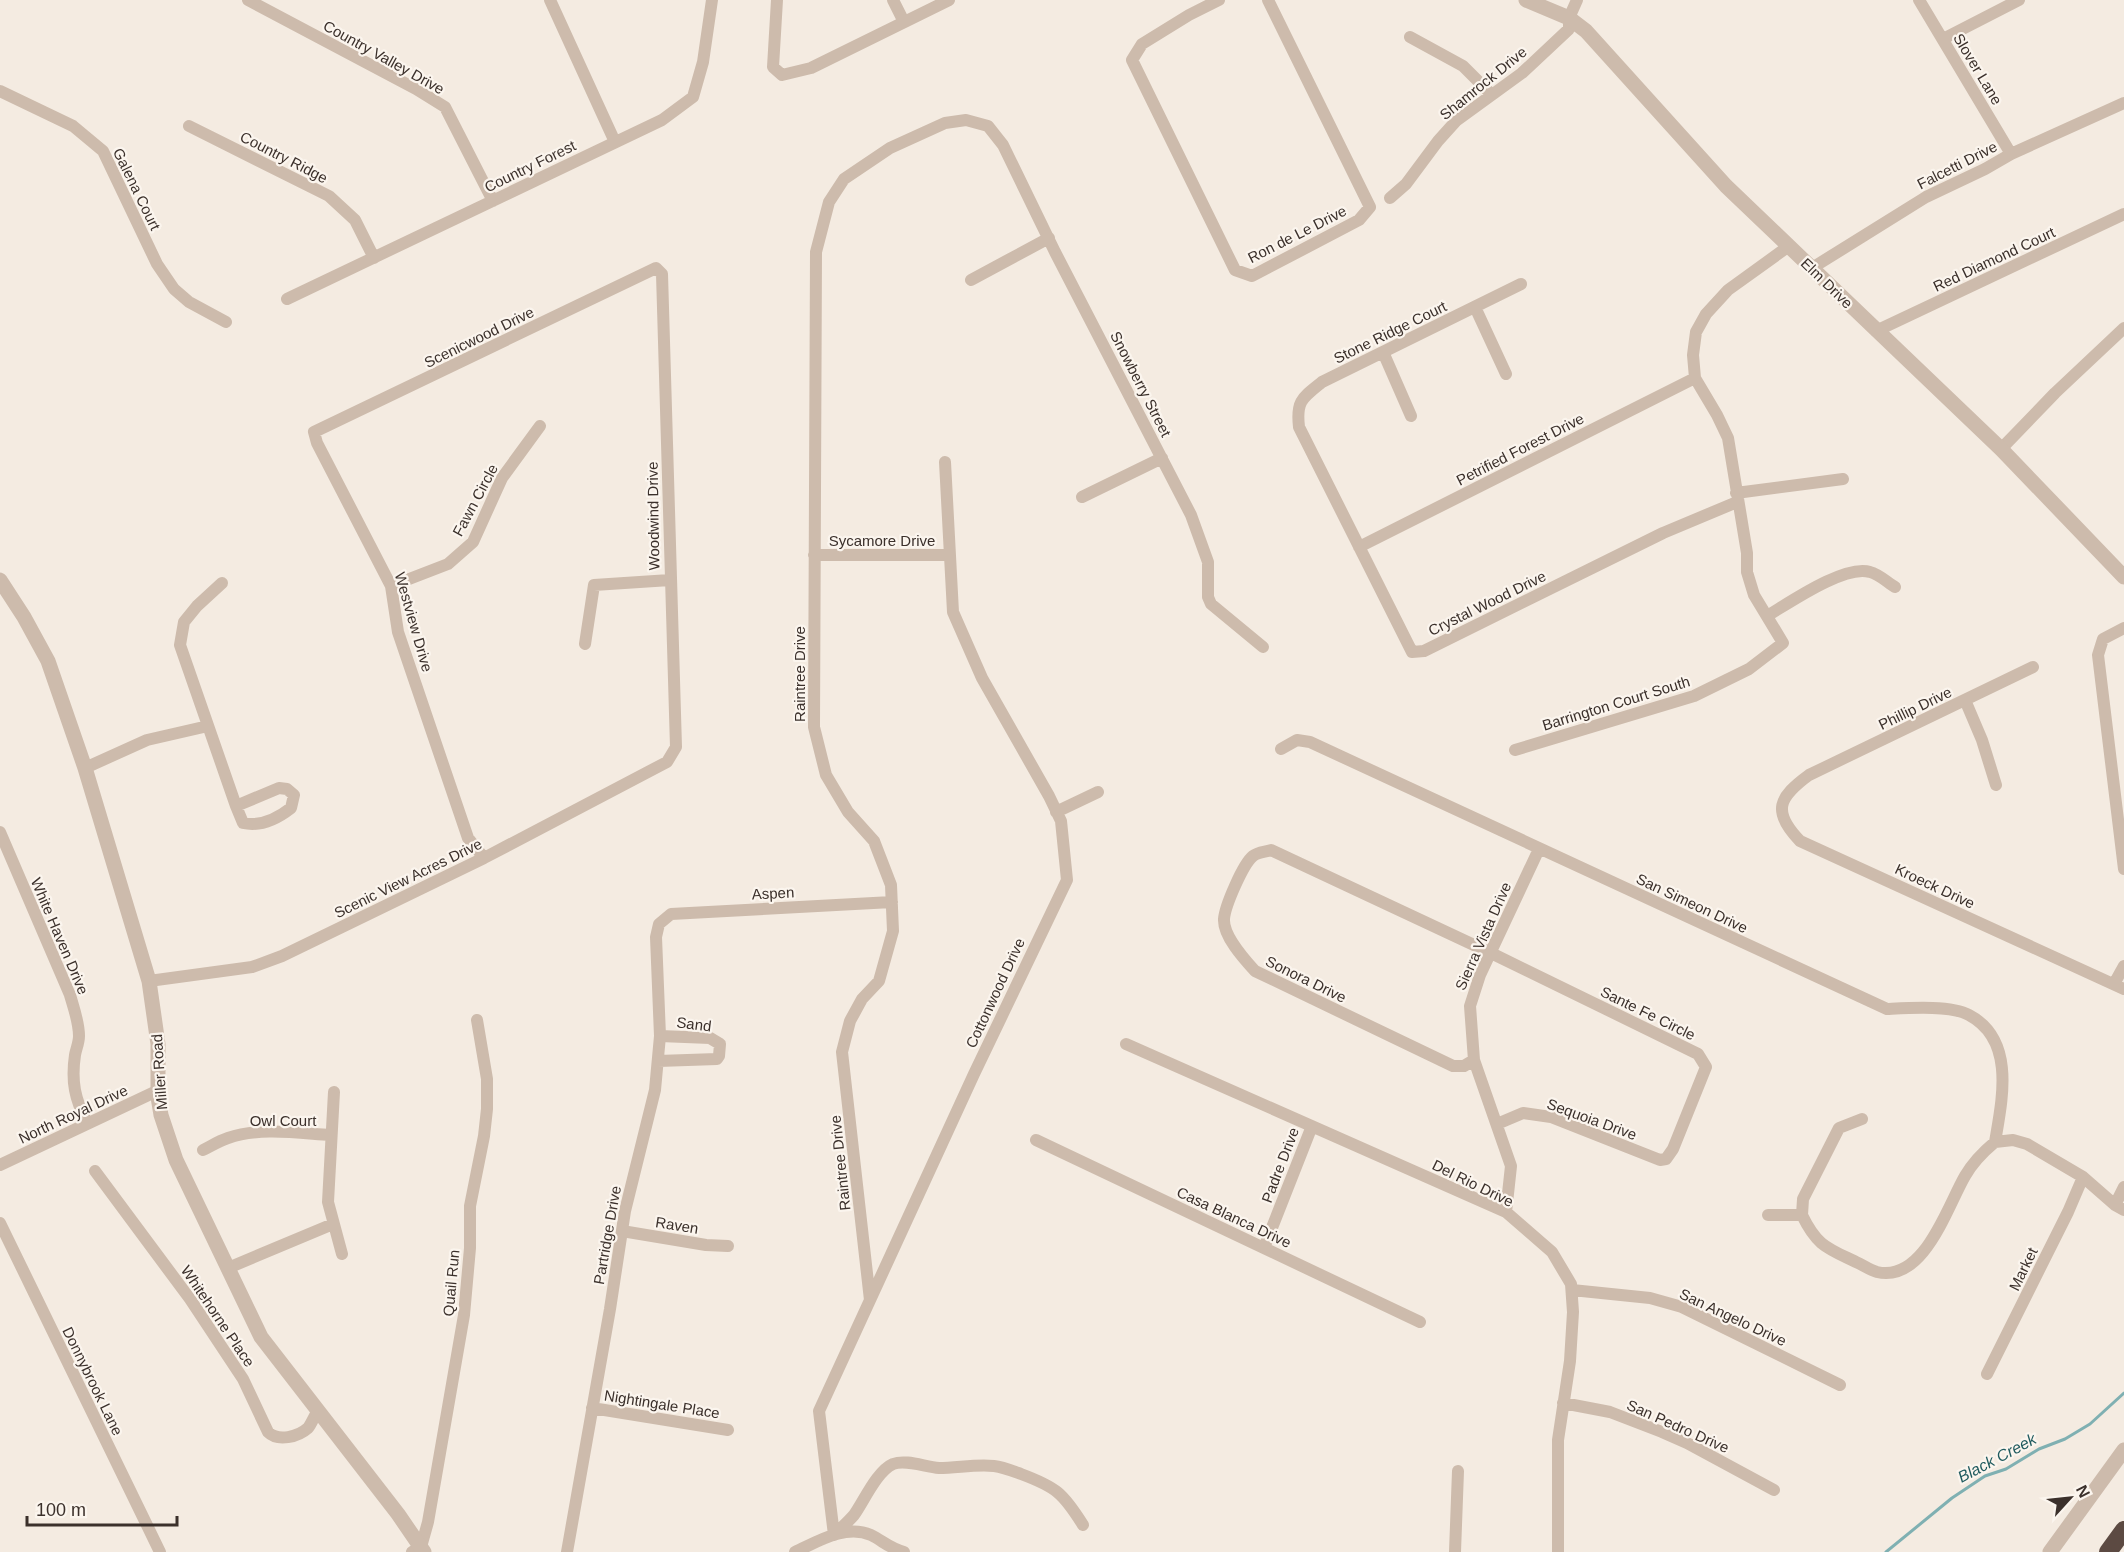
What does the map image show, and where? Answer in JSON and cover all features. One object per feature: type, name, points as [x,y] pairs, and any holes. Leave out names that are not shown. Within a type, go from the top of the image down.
[{"type":"highway","points":[[2108,1552],[2124,1530]]},
{"type":"street","name":"Country Valley Drive","points":[[248,0],[416,89],[444,107],[493,201]]},
{"type":"street","points":[[550,0],[615,142]]},
{"type":"street","name":"Country Forest","points":[[287,299],[662,120],[693,97],[704,62],[712,0]]},
{"type":"street","points":[[777,0],[772,67],[782,75],[811,68],[949,0]]},
{"type":"street","points":[[894,0],[904,22]]},
{"type":"street","name":"Ron de Le Drive","points":[[1219,0],[1189,15],[1142,44],[1132,60],[1235,270],[1252,276],[1359,220],[1370,207],[1268,0]]},
{"type":"street","name":"Elm Drive","points":[[1526,0],[1569,18],[1586,31],[1726,186],[2001,449],[2124,577]]},
{"type":"street","points":[[1569,18],[1577,0]]},
{"type":"street","name":"Slover Lane","points":[[1919,0],[2011,154]]},
{"type":"street","points":[[1943,39],[2019,0]]},
{"type":"street","name":"Shamrock Drive","points":[[1390,198],[1406,184],[1439,139],[1456,121],[1522,73],[1569,29],[1569,18]]},
{"type":"street","points":[[1410,37],[1463,66],[1491,94]]},
{"type":"street","name":"Galena Court","points":[[0,91],[73,126],[103,151],[157,264],[174,289],[189,303],[226,322]]},
{"type":"street","name":"Falcetti Drive","points":[[1812,268],[1926,197],[2011,154],[2124,103]]},
{"type":"street","name":"Raintree Drive","points":[[870,1300],[842,1052],[850,1021],[862,999],[879,981],[893,931],[891,885],[874,841],[848,812],[826,775],[814,727],[816,252],[829,202],[844,179],[890,148],[945,123],[966,120],[988,126]]},
{"type":"street","name":"Country Ridge","points":[[189,126],[329,196],[355,219],[374,258]]},
{"type":"street","name":"Snowberry Street","points":[[988,126],[1003,145],[1191,515],[1208,562],[1208,597],[1211,604],[1263,647]]},
{"type":"street","name":"Red Diamond Court","points":[[1876,330],[2124,214]]},
{"type":"street","points":[[970,280],[1049,238]]},
{"type":"street","points":[[1789,246],[1728,290],[1706,314],[1696,332],[1693,355],[1695,378],[1728,438],[1747,553],[1747,572],[1754,595],[1767,616],[1823,583],[1850,572],[1870,572],[1895,587]]},
{"type":"street","name":"Scenicwood Drive","points":[[314,432],[656,268]]},
{"type":"street","name":"Woodwind Drive","points":[[656,268],[662,274],[676,747],[667,762]]},
{"type":"street","name":"Stone Ridge Court","points":[[1299,427],[1298,405],[1322,382],[1521,284]]},
{"type":"street","points":[[1475,307],[1506,374]]},
{"type":"street","points":[[2001,449],[2055,393],[2124,328]]},
{"type":"street","points":[[1383,352],[1411,416]]},
{"type":"street","name":"Petrified Forest Drive","points":[[1359,547],[1695,378]]},
{"type":"street","name":"Fawn Circle","points":[[392,586],[448,564],[473,542],[502,478],[540,426]]},
{"type":"street","name":"Crystal Wood Drive","points":[[1299,427],[1412,652],[1424,651],[1736,497]]},
{"type":"street","name":"Westview Drive","points":[[314,432],[317,443],[392,586],[398,632],[438,751],[468,838],[484,858]]},
{"type":"street","points":[[1082,497],[1162,458]]},
{"type":"street","name":"Cottonwood Drive","points":[[834,1534],[819,1411],[974,1074],[1067,880],[1061,821],[982,678],[963,638],[954,612],[945,462]]},
{"type":"street","points":[[1736,497],[1843,479]]},
{"type":"street","name":"Sycamore Drive","points":[[814,555],[950,555]]},
{"type":"street","name":"Miller Road","points":[[0,580],[48,661],[85,768],[149,981],[158,1044],[161,1115],[176,1160],[261,1337],[385,1497],[419,1550]]},
{"type":"street","points":[[585,644],[594,585],[670,580]]},
{"type":"street","points":[[222,583],[197,606],[184,622],[180,645],[237,806]]},
{"type":"street","name":"Barrington Court South","points":[[1515,750],[1694,696],[1749,669],[1783,643],[1767,616]]},
{"type":"street","points":[[2124,628],[2103,639],[2098,655],[2124,869]]},
{"type":"street","name":"Phillip Drive","points":[[1809,775],[2033,667]]},
{"type":"street","points":[[1965,700],[1982,740],[1996,785]]},
{"type":"street","points":[[85,768],[147,740],[208,726]]},
{"type":"street","name":"San Simeon Drive","points":[[1281,749],[1298,740],[1310,742],[1887,1009],[1930,1007],[1968,1014],[1992,1036],[2003,1065],[2003,1096],[1995,1142]]},
{"type":"street","name":"Scenic View Acres Drive","points":[[149,981],[252,967],[282,956],[484,858],[667,762]]},
{"type":"street","name":"Kroeck Drive","points":[[1809,775],[1790,790],[1784,798],[1787,828],[1800,841],[2119,986],[2124,966]]},
{"type":"street","points":[[1056,812],[1098,792]]},
{"type":"street","name":"White Haven Drive","points":[[0,832],[70,995],[78,1020],[79,1039],[75,1056],[73,1087],[78,1105],[87,1123]]},
{"type":"street","name":"Sierra Vista Drive","points":[[1506,1212],[1511,1166],[1474,1060],[1470,1006],[1480,975],[1539,849]]},
{"type":"street","name":"Sonora Drive","points":[[1474,1060],[1464,1066],[1453,1066],[1255,971],[1233,946],[1223,920],[1236,881],[1248,861],[1255,854],[1271,850],[1491,953]]},
{"type":"street","name":"Aspen","points":[[659,924],[671,914],[891,902]]},
{"type":"street","name":"Partridge Drive","points":[[567,1552],[625,1211],[655,1090],[660,1036],[656,937],[659,924]]},
{"type":"street","name":"Sante Fe Circle","points":[[1491,953],[1698,1054],[1706,1067],[1704,1075],[1673,1149]]},
{"type":"street","name":"Quail Run","points":[[419,1550],[428,1522],[464,1315],[470,1248],[470,1206],[487,1109],[487,1079],[477,1020]]},
{"type":"street","name":"Sand","points":[[658,1060],[717,1059],[719,1056],[720,1044],[710,1038],[660,1036]]},
{"type":"street","name":"Del Rio Drive","points":[[1126,1044],[1506,1212],[1552,1252],[1572,1284],[1573,1312],[1570,1360],[1558,1440],[1558,1552]]},
{"type":"street","name":"North Royal Drive","points":[[0,1165],[159,1090]]},
{"type":"street","points":[[334,1092],[328,1202],[342,1254]]},
{"type":"street","name":"Sequoia Drive","points":[[1497,1124],[1523,1113],[1532,1114],[1551,1117],[1660,1161],[1666,1159],[1673,1149]]},
{"type":"street","points":[[1862,1119],[1839,1128],[1803,1199],[1802,1215],[1810,1233],[1823,1246],[1877,1272],[1893,1272],[1918,1259],[1929,1246],[1965,1175],[1978,1157],[1995,1142],[2013,1140],[2027,1144],[2083,1177],[2120,1208],[2124,1187]]},
{"type":"street","name":"Padre Drive","points":[[1264,1248],[1312,1126]]},
{"type":"street","name":"Owl Court","points":[[203,1150],[229,1137],[256,1133],[330,1135]]},
{"type":"street","name":"Casa Blanca Drive","points":[[1036,1140],[1420,1322]]},
{"type":"street","name":"Whitehorne Place","points":[[95,1171],[190,1299],[243,1379],[268,1432],[273,1437],[284,1438],[297,1434],[308,1427],[318,1411]]},
{"type":"street","name":"Market","points":[[1987,1374],[2068,1212],[2083,1177]]},
{"type":"street","points":[[1768,1215],[1802,1215]]},
{"type":"street","name":"Donnybrook Lane","points":[[0,1223],[160,1552]]},
{"type":"street","points":[[228,1268],[333,1224]]},
{"type":"street","name":"Raven","points":[[622,1231],[706,1245],[728,1246]]},
{"type":"street","name":"San Angelo Drive","points":[[1572,1290],[1650,1298],[1682,1307],[1840,1385]]},
{"type":"street","name":"San Pedro Drive","points":[[1563,1403],[1610,1412],[1662,1432],[1688,1443],[1774,1490]]},
{"type":"street","name":"Nightingale Place","points":[[592,1408],[728,1430]]},
{"type":"street","points":[[2050,1552],[2124,1450]]},
{"type":"street","points":[[834,1534],[853,1516],[883,1472],[894,1464],[907,1463],[924,1467],[948,1468],[995,1466],[1045,1483],[1060,1492],[1083,1525]]},
{"type":"street","points":[[1455,1552],[1458,1471]]},
{"type":"street","points":[[795,1552],[834,1534],[850,1532],[870,1535],[890,1548],[904,1552]]},
{"type":"waterway","name":"Black Creek","points":[[1886,1552],[1952,1498],[1985,1476],[2006,1469],[2039,1449],[2065,1439],[2090,1424],[2124,1393]]}]
